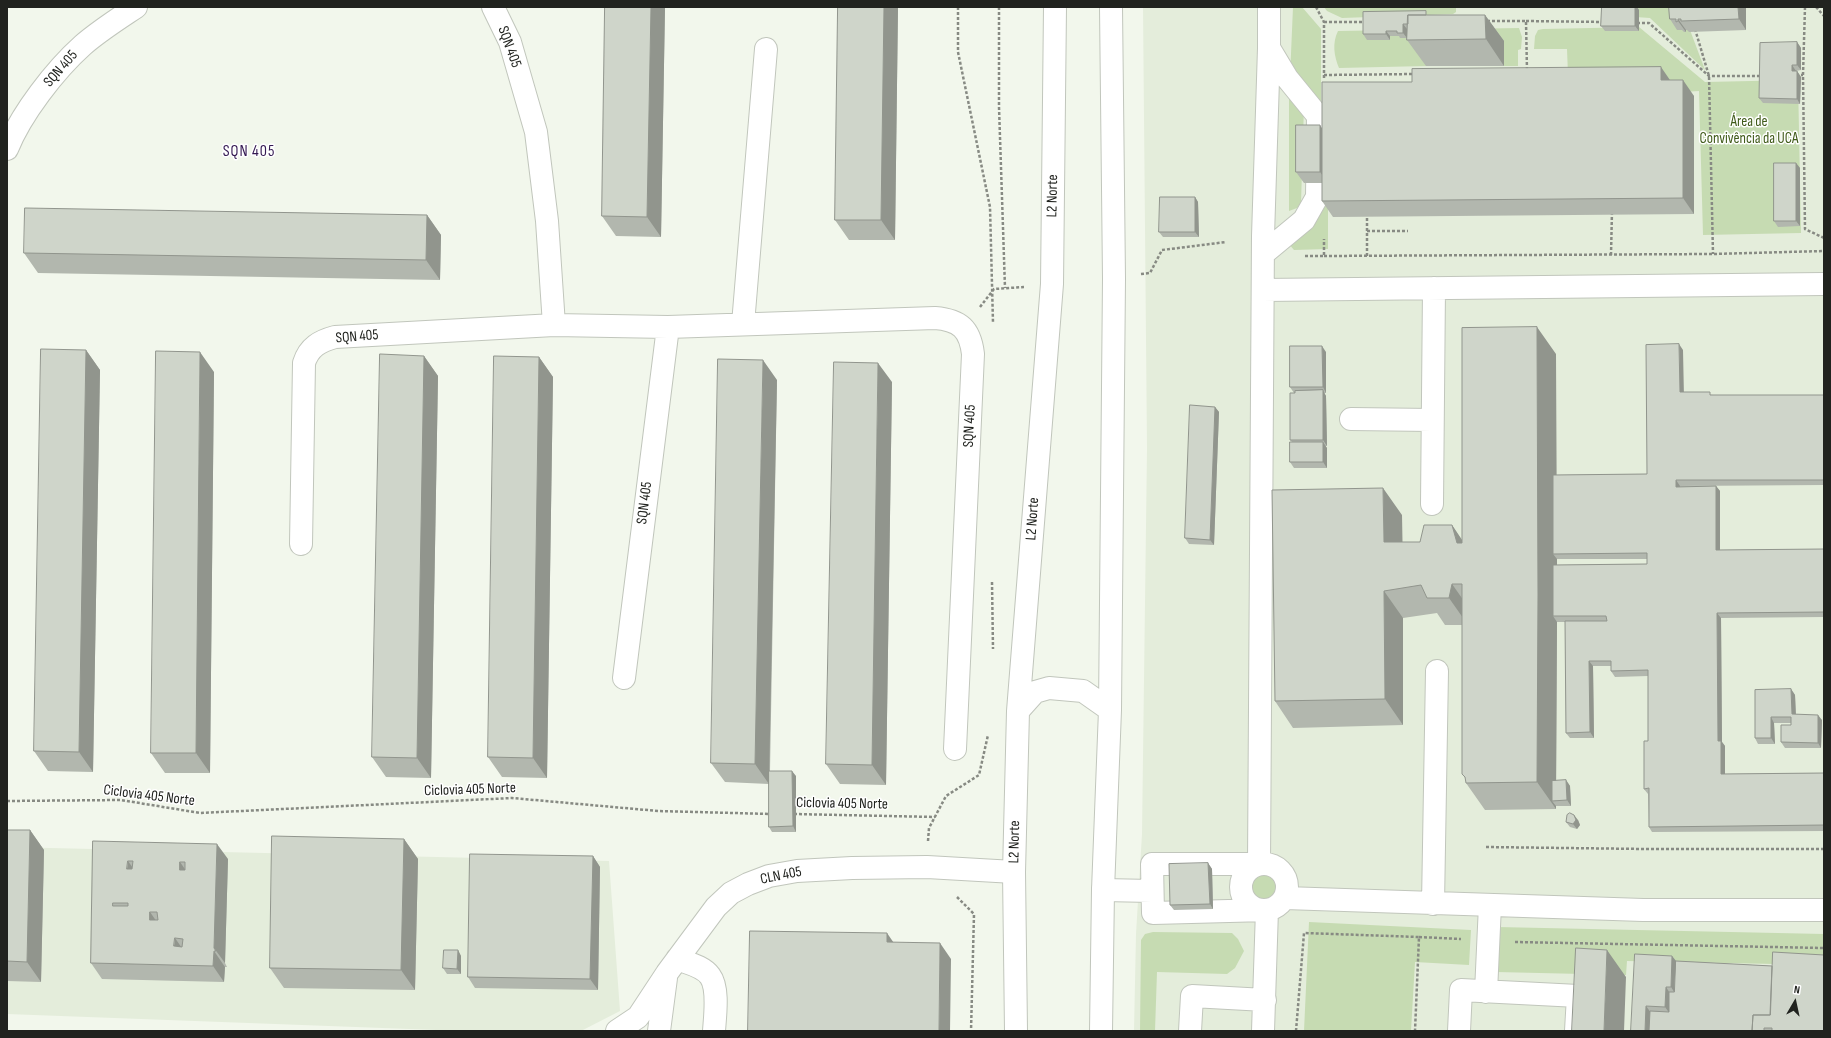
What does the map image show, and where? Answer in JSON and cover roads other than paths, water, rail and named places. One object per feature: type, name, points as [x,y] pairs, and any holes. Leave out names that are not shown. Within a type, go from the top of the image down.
[{"type":"street","name":"SQN 405","points":[[7,149],[21,121],[59,69],[84,44],[136,7]]},
{"type":"street","name":"SQN 405","points":[[493,7],[510,42],[536,132],[547,221],[554,325]]},
{"type":"street","name":"L2 Norte","points":[[1016,1031],[1014,872],[1018,711],[1052,284],[1055,7]]},
{"type":"street","points":[[1101,1031],[1103,890],[1110,710],[1114,279],[1111,7]]},
{"type":"street","points":[[1259,864],[1263,254],[1269,7]]},
{"type":"street","points":[[1263,254],[1304,220],[1317,197],[1318,116],[1287,78],[1269,48]]},
{"type":"street","points":[[743,324],[766,49]]},
{"type":"street","points":[[1263,290],[1824,284]]},
{"type":"street","points":[[1432,504],[1434,288]]},
{"type":"street","name":"SQN 405","points":[[301,544],[304,363],[307,353],[322,341],[335,337],[554,325],[668,327],[935,318],[949,320],[964,329],[971,339],[973,354],[955,749]]},
{"type":"street","name":"SQN 405","points":[[624,678],[668,327]]},
{"type":"street","points":[[1351,419],[1432,420]]},
{"type":"street","points":[[1433,904],[1437,671]]},
{"type":"street","points":[[1018,711],[1035,692],[1049,688],[1083,691],[1110,710]]},
{"type":"street","points":[[1267,863],[1281,870],[1287,884],[1285,898],[1280,904],[1267,910],[1153,913],[1152,891],[1152,864],[1267,863]]},
{"type":"street","points":[[1259,864],[1245,873],[1241,888],[1243,896],[1253,907],[1267,910]]},
{"type":"street","name":"CLN 405","points":[[617,1031],[638,1017],[672,966],[716,907],[731,893],[748,884],[769,876],[797,871],[927,867],[1014,872]]},
{"type":"street","points":[[1103,890],[1152,891]]},
{"type":"street","points":[[1285,898],[1643,910],[1824,910]]},
{"type":"street","points":[[1486,992],[1490,905]]},
{"type":"street","points":[[1263,1031],[1267,910]]},
{"type":"street","points":[[659,1031],[672,966],[697,966],[710,976],[715,993],[714,1031]]},
{"type":"street","points":[[1459,1031],[1461,990],[1578,996],[1576,1031]]},
{"type":"street","points":[[1190,1031],[1192,996],[1265,1000]]},
{"type":"district","name":"SQN 405","points":[[249,152]]},
{"type":"park label","name":"Área de Convivência da UCA","points":[[1749,130]]}]
